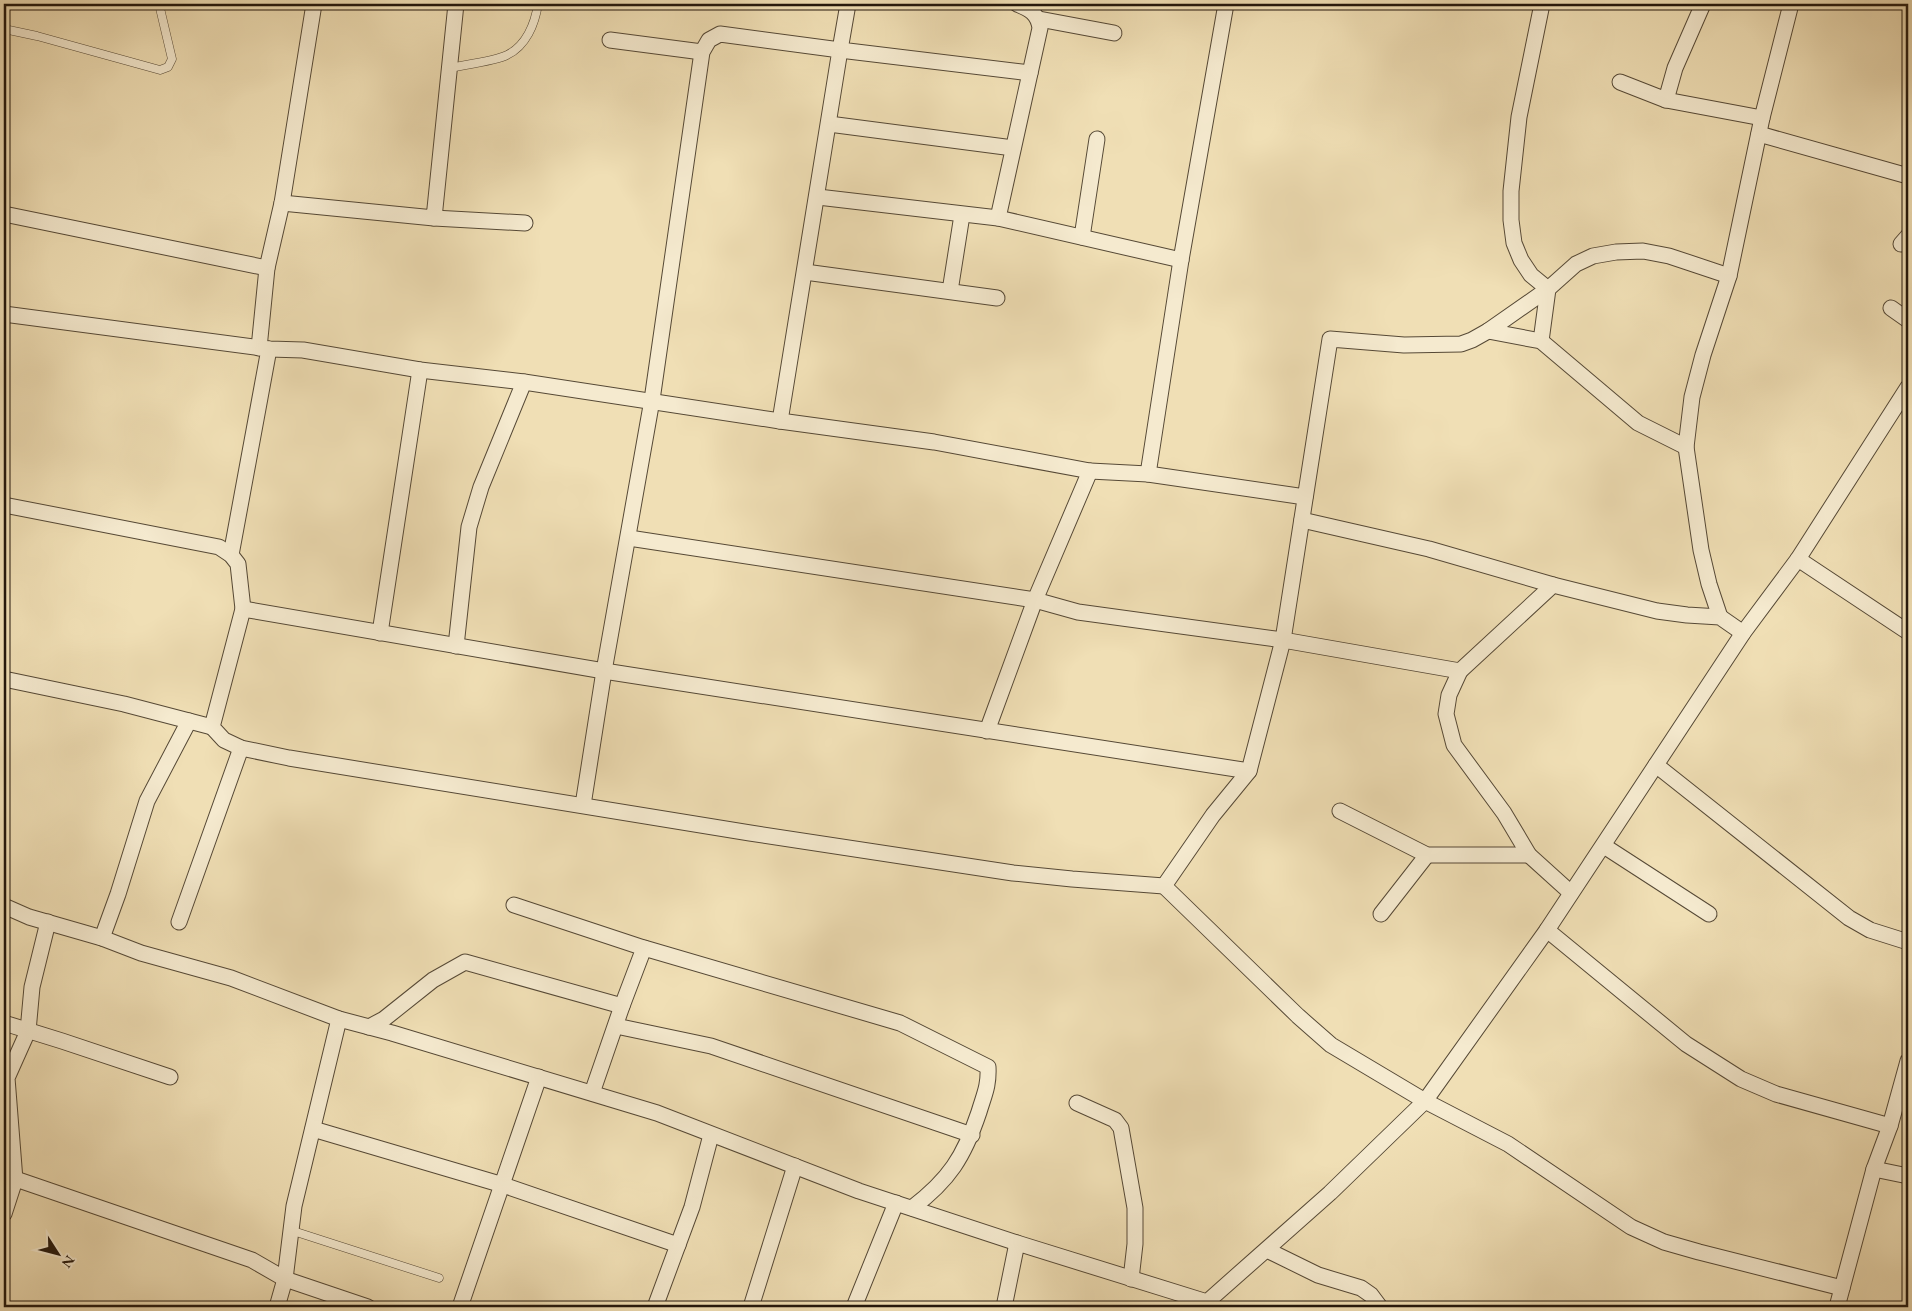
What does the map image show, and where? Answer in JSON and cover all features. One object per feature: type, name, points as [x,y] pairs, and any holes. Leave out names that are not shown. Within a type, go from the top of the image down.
[{"type":"street","points":[[231,554],[264,349],[266,268],[282,203],[314,4]]},
{"type":"street","points":[[434,218],[456,4]]},
{"type":"street","points":[[780,421],[848,4]]},
{"type":"street","points":[[998,218],[1040,28],[1039,19],[1034,13],[1017,4]]},
{"type":"street","points":[[1148,474],[1181,260],[1226,4]]},
{"type":"street","points":[[1542,4],[1519,117],[1511,191],[1510,220],[1514,243],[1521,260],[1531,275],[1548,289]]},
{"type":"street","points":[[1666,100],[1675,68],[1703,4]]},
{"type":"street","points":[[1720,617],[1709,584],[1701,550],[1686,446],[1692,397],[1703,355],[1730,276],[1762,118],[1791,4]]},
{"type":"street","points":[[1039,19],[1114,33]]},
{"type":"street","points":[[583,805],[604,671],[652,400],[702,52],[709,40],[720,34],[1030,73]]},
{"type":"street","points":[[610,40],[702,52]]},
{"type":"street","points":[[1620,82],[1666,100],[1762,118]]},
{"type":"street","points":[[829,124],[1013,148]]},
{"type":"street","points":[[1759,134],[1908,176]]},
{"type":"street","points":[[1082,237],[1098,139]]},
{"type":"street","points":[[818,197],[998,218],[1181,260]]},
{"type":"street","points":[[282,203],[434,218],[525,223]]},
{"type":"street","points":[[4,214],[266,268]]},
{"type":"street","points":[[950,291],[962,215]]},
{"type":"street","points":[[1164,886],[1213,815],[1249,771],[1283,640],[1330,339],[1404,345],[1461,344],[1488,331],[1548,289],[1576,264],[1593,256],[1616,252],[1643,251],[1669,256],[1730,276]]},
{"type":"street","points":[[805,272],[997,298]]},
{"type":"street","points":[[1541,342],[1548,289]]},
{"type":"street","points":[[1891,308],[1908,320]]},
{"type":"street","points":[[4,314],[264,349],[303,350],[420,370],[524,382],[780,421],[934,442],[1090,471],[1148,474],[1305,497]]},
{"type":"street","points":[[1488,331],[1541,342],[1638,423],[1686,446]]},
{"type":"street","points":[[380,633],[420,370]]},
{"type":"street","points":[[456,646],[469,527],[480,487],[524,382]]},
{"type":"street","points":[[4,906],[29,917],[102,938],[141,953],[231,978],[339,1019],[539,1077],[666,1117],[896,1203],[1207,1305],[1336,1188],[1424,1101],[1547,930],[1604,846],[1743,633],[1798,559],[1908,387]]},
{"type":"street","points":[[986,731],[1035,600],[1090,471]]},
{"type":"street","points":[[4,505],[218,547],[231,554],[238,564],[243,609],[212,727]]},
{"type":"street","points":[[1302,520],[1429,549],[1553,585],[1657,611],[1687,616],[1720,617],[1743,633]]},
{"type":"street","points":[[629,538],[1035,600],[1078,612],[1283,640],[1460,670]]},
{"type":"street","points":[[1798,559],[1908,632]]},
{"type":"street","points":[[1553,585],[1460,670],[1449,695],[1446,714],[1454,746],[1504,813],[1529,855],[1571,893]]},
{"type":"street","points":[[243,609],[604,671],[1249,771]]},
{"type":"street","points":[[4,679],[124,704],[212,727],[224,740],[241,748],[289,758],[750,833],[1014,873],[1072,880],[1164,886],[1331,1046],[1424,1101],[1508,1144],[1631,1227],[1664,1242],[1842,1288]]},
{"type":"street","points":[[102,938],[148,801],[189,721]]},
{"type":"street","points":[[179,922],[241,748]]},
{"type":"street","points":[[1656,765],[1849,918],[1870,930],[1908,942]]},
{"type":"street","points":[[1340,811],[1427,854],[1529,855]]},
{"type":"street","points":[[1604,846],[1709,914]]},
{"type":"street","points":[[1381,914],[1427,854]]},
{"type":"street","points":[[514,906],[644,948],[900,1023],[988,1068],[988,1083],[972,1135],[954,1168],[934,1192],[912,1208]]},
{"type":"street","points":[[4,1214],[9,1178],[8,1078],[28,1031],[32,987],[48,922]]},
{"type":"street","points":[[1547,930],[1686,1044],[1741,1079],[1776,1094],[1890,1126]]},
{"type":"street","points":[[592,1093],[644,948]]},
{"type":"street","points":[[369,1027],[384,1019],[433,980],[465,962],[622,1006]]},
{"type":"street","points":[[277,1307],[285,1279],[294,1206],[339,1019]]},
{"type":"street","points":[[4,1024],[62,1041],[170,1078]]},
{"type":"street","points":[[616,1026],[711,1046],[972,1135]]},
{"type":"street","points":[[1837,1307],[1874,1169],[1890,1126],[1908,1061]]},
{"type":"street","points":[[460,1307],[539,1077]]},
{"type":"street","points":[[1077,1103],[1115,1120],[1120,1128],[1135,1208],[1135,1244],[1131,1279]]},
{"type":"street","points":[[312,1129],[503,1184],[678,1245]]},
{"type":"street","points":[[655,1307],[692,1207],[711,1135]]},
{"type":"street","points":[[751,1307],[795,1166]]},
{"type":"street","points":[[1874,1169],[1908,1176]]},
{"type":"street","points":[[9,1178],[252,1260],[285,1279],[368,1307]]},
{"type":"street","points":[[854,1307],[896,1203]]},
{"type":"street","points":[[1004,1307],[1017,1243]]},
{"type":"street","points":[[1267,1250],[1318,1275],[1361,1288],[1371,1295],[1380,1307]]},
{"type":"lane","points":[[4,29],[37,36],[160,70],[168,67],[172,59],[159,4]]},
{"type":"lane","points":[[449,68],[506,56],[525,41],[537,12],[538,4]]},
{"type":"lane","points":[[290,1230],[439,1278]]}]
